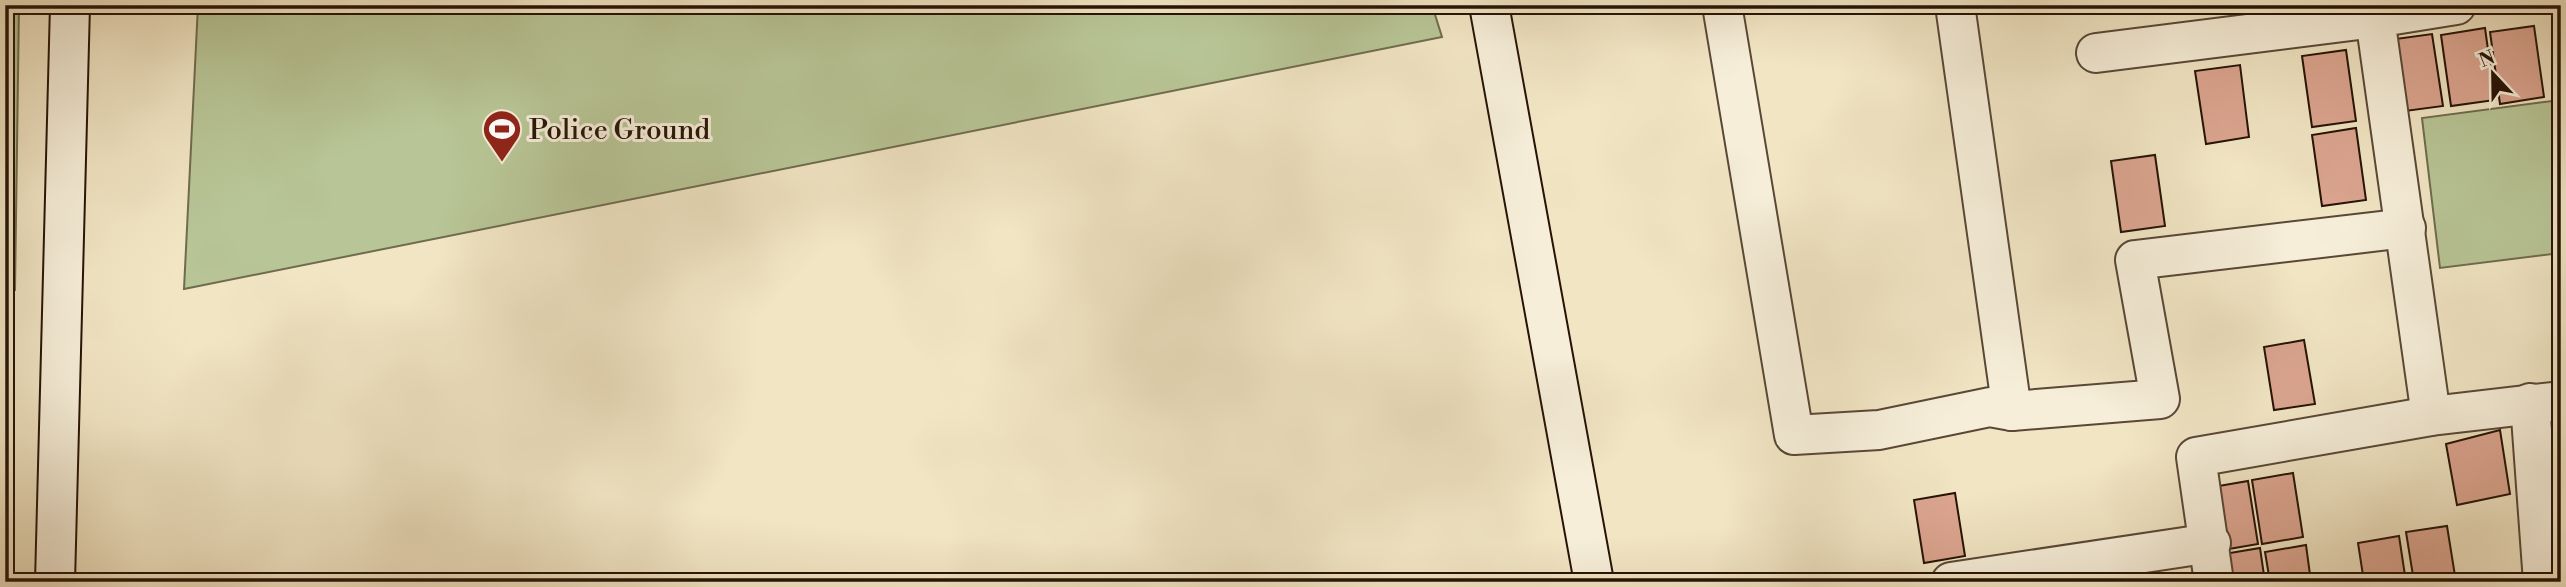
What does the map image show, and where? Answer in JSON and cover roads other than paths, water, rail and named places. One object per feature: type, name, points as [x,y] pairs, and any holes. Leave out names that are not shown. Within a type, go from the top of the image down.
[{"type":"street","points":[[55,582],[70,5]]},
{"type":"street","points":[[1489,5],[1594,582]]},
{"type":"street","points":[[1722,5],[1794,435],[1879,430],[1990,407],[2012,411],[2161,399],[2135,260],[2406,228]]},
{"type":"street","points":[[1955,5],[2012,411]]},
{"type":"street","points":[[2096,53],[2375,18],[2456,5]]},
{"type":"street","points":[[2375,18],[2431,416]]},
{"type":"street","points":[[2214,582],[2211,543],[2196,457],[2431,416],[2545,402],[2543,582]]},
{"type":"street","points":[[1951,582],[2211,543]]},
{"type":"place","name":"Police Ground","points":[[502,163]]}]
